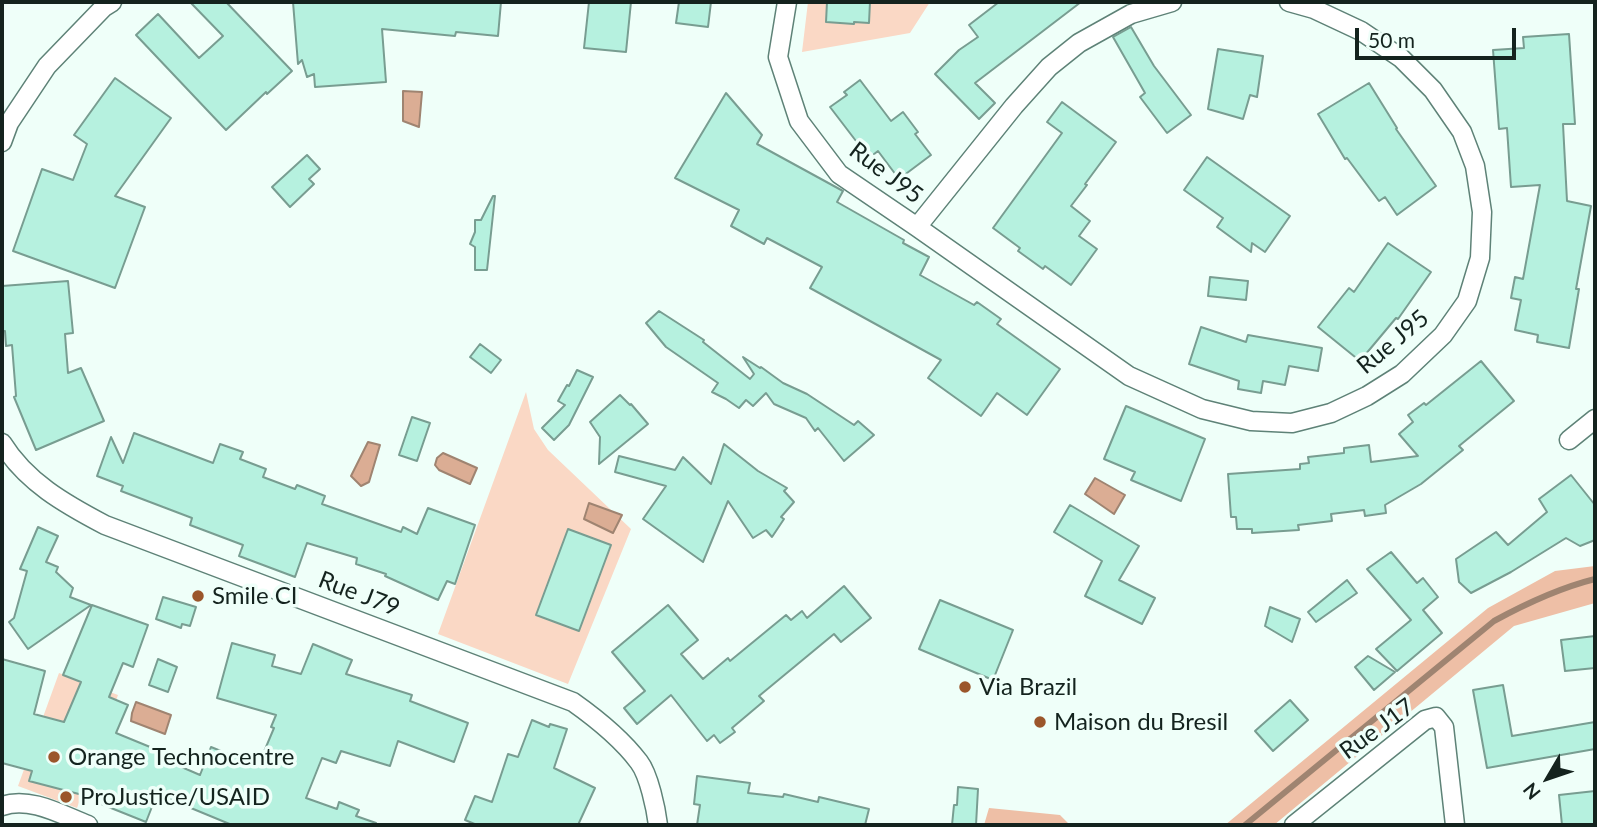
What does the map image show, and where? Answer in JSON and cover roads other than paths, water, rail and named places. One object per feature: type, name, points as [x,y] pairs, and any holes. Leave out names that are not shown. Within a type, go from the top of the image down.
[{"type":"street","points":[[2,142],[9,123],[47,66],[112,2]]},
{"type":"street","name":"Rue J95","points":[[787,2],[778,57],[799,121],[839,174],[1129,376],[1202,409],[1251,421],[1292,423],[1331,413],[1367,396],[1402,374],[1443,335],[1468,301],[1480,258],[1482,212],[1475,166],[1462,132],[1433,90],[1401,58],[1361,31],[1314,9],[1289,2]]},
{"type":"street","name":"Rue J95","points":[[917,227],[1014,106],[1049,67],[1079,43],[1131,14],[1172,2]]},
{"type":"street","points":[[1569,440],[1595,419]]},
{"type":"street","name":"Rue J79","points":[[2,443],[35,482],[62,502],[105,524],[573,702],[605,725],[641,763],[655,802],[658,825]]},
{"type":"street","name":"Rue J17","points":[[1294,825],[1425,719],[1436,717],[1444,727],[1455,825]]},
{"type":"street","points":[[2,806],[32,804],[88,825]]},
{"type":"waterway","points":[[1245,825],[1494,621],[1543,597],[1595,579]]},
{"type":"place","name":"Smile CI","points":[[198,596]]},
{"type":"place","name":"Via Brazil","points":[[965,687]]},
{"type":"place","name":"Maison du Bresil","points":[[1040,722]]},
{"type":"place","name":"Orange Technocentre","points":[[54,757]]},
{"type":"place","name":"ProJustice/USAID","points":[[66,797]]}]
